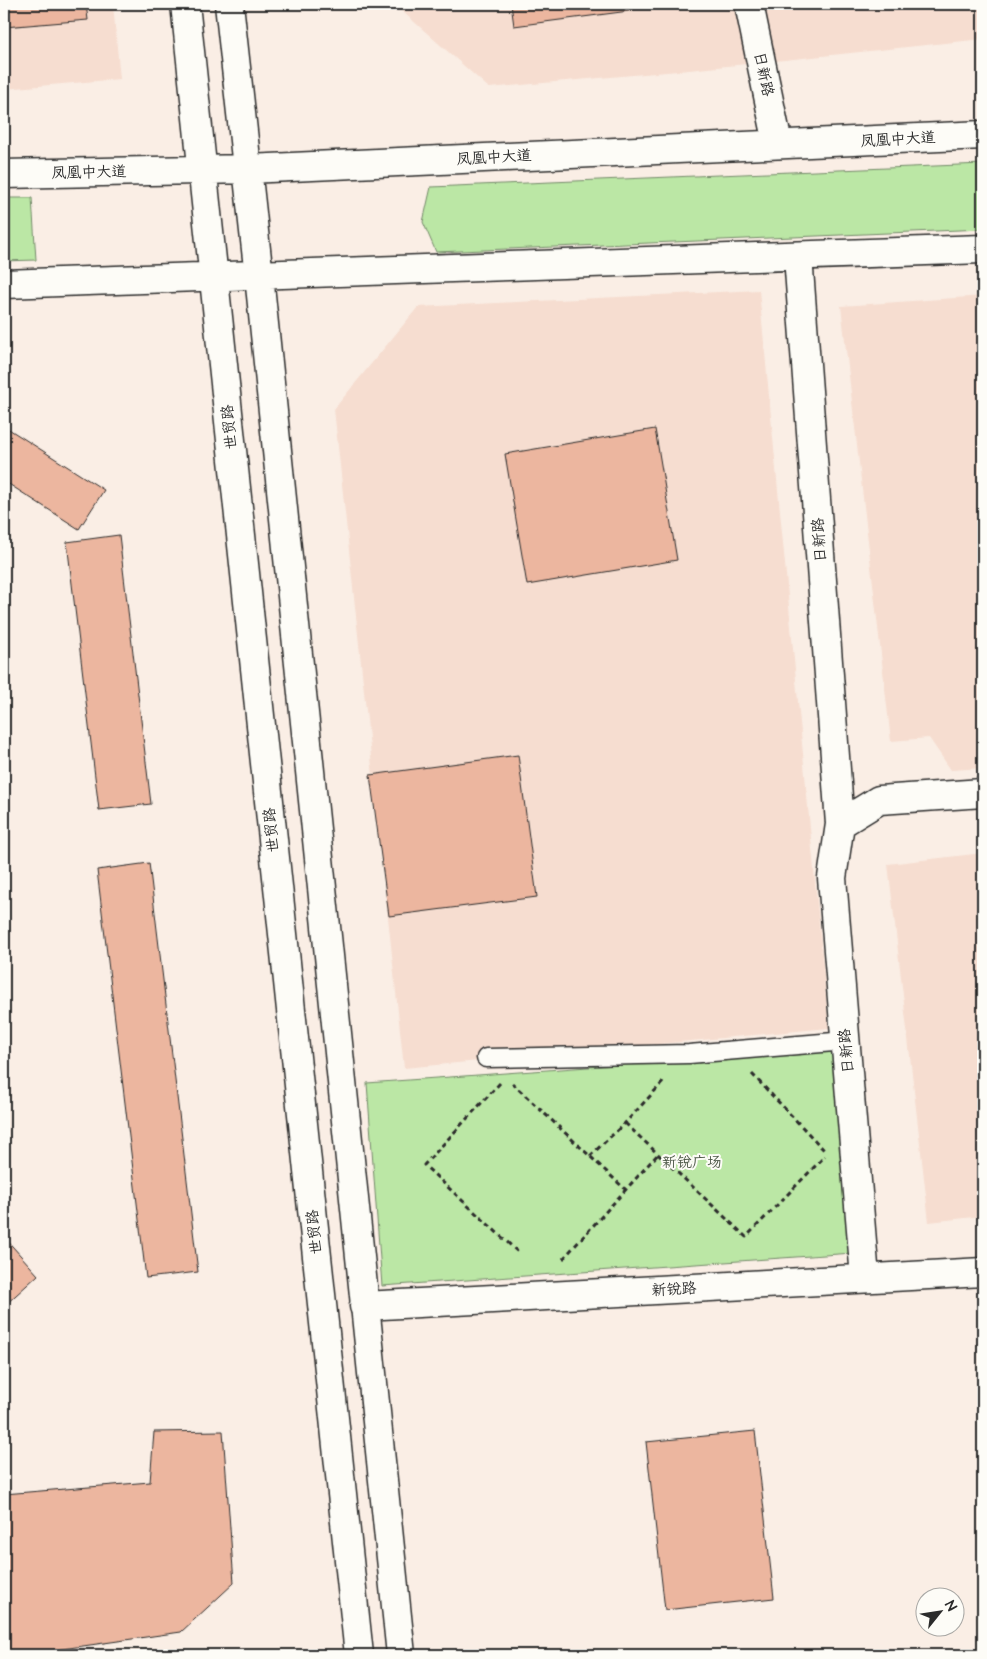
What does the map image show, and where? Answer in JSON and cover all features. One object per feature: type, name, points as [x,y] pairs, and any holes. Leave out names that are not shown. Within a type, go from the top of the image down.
[{"type":"main road","name":"世贸路","points":[[184,4],[359,1655]]},
{"type":"main road","points":[[229,4],[248,169],[401,1655]]},
{"type":"main road","name":"日新路","points":[[749,4],[778,144]]},
{"type":"main road","name":"凤凰中大道","points":[[4,174],[248,169],[983,135]]},
{"type":"main road","points":[[4,284],[983,249]]},
{"type":"main road","name":"日新路","points":[[798,256],[840,824],[832,878],[865,1278]]},
{"type":"main road","points":[[840,824],[879,800],[983,794]]},
{"type":"main road","name":"新锐路","points":[[364,1306],[983,1272]]},
{"type":"lane","points":[[486,1058],[690,1054],[846,1041]]},
{"type":"path","points":[[625,1123],[746,1238],[827,1154],[730,1050]]},
{"type":"path","points":[[590,1156],[625,1123],[690,1054]]},
{"type":"path","points":[[520,1253],[424,1165],[505,1077],[626,1190]]},
{"type":"path","points":[[564,1259],[658,1154]]},
{"type":"shaded area","points":[[4,4],[113,4],[120,79],[4,89]]},
{"type":"shaded area","points":[[394,4],[983,4],[983,39],[689,70],[489,88]]},
{"type":"shaded area","points":[[759,290],[829,1028],[404,1068],[334,409],[418,307]]},
{"type":"shaded area","points":[[983,296],[983,768],[951,770],[929,738],[891,741],[841,306]]},
{"type":"shaded area","points":[[983,853],[983,1216],[929,1222],[888,864]]},
{"type":"green space","points":[[983,164],[983,229],[436,252],[423,222],[431,187]]},
{"type":"green space","points":[[4,198],[32,198],[36,260],[4,261]]},
{"type":"green space","name":"新锐广场","points":[[838,1049],[853,1253],[382,1286],[367,1083]]},
{"type":"building","points":[[4,4],[86,4],[88,20],[4,27]]},
{"type":"building","points":[[511,4],[628,4],[629,11],[514,26]]},
{"type":"building","points":[[4,426],[104,490],[79,529],[4,481]]},
{"type":"building","points":[[655,429],[677,560],[527,585],[505,454]]},
{"type":"building","points":[[119,535],[151,804],[99,810],[67,542]]},
{"type":"building","points":[[518,755],[537,897],[389,916],[370,775]]},
{"type":"building","points":[[149,863],[198,1272],[146,1278],[97,870]]},
{"type":"building","points":[[4,1237],[38,1275],[4,1306]]},
{"type":"building","points":[[223,1431],[234,1583],[181,1632],[20,1655],[4,1655],[4,1494],[150,1482],[154,1432]]},
{"type":"building","points":[[755,1431],[774,1598],[665,1610],[646,1442]]}]
